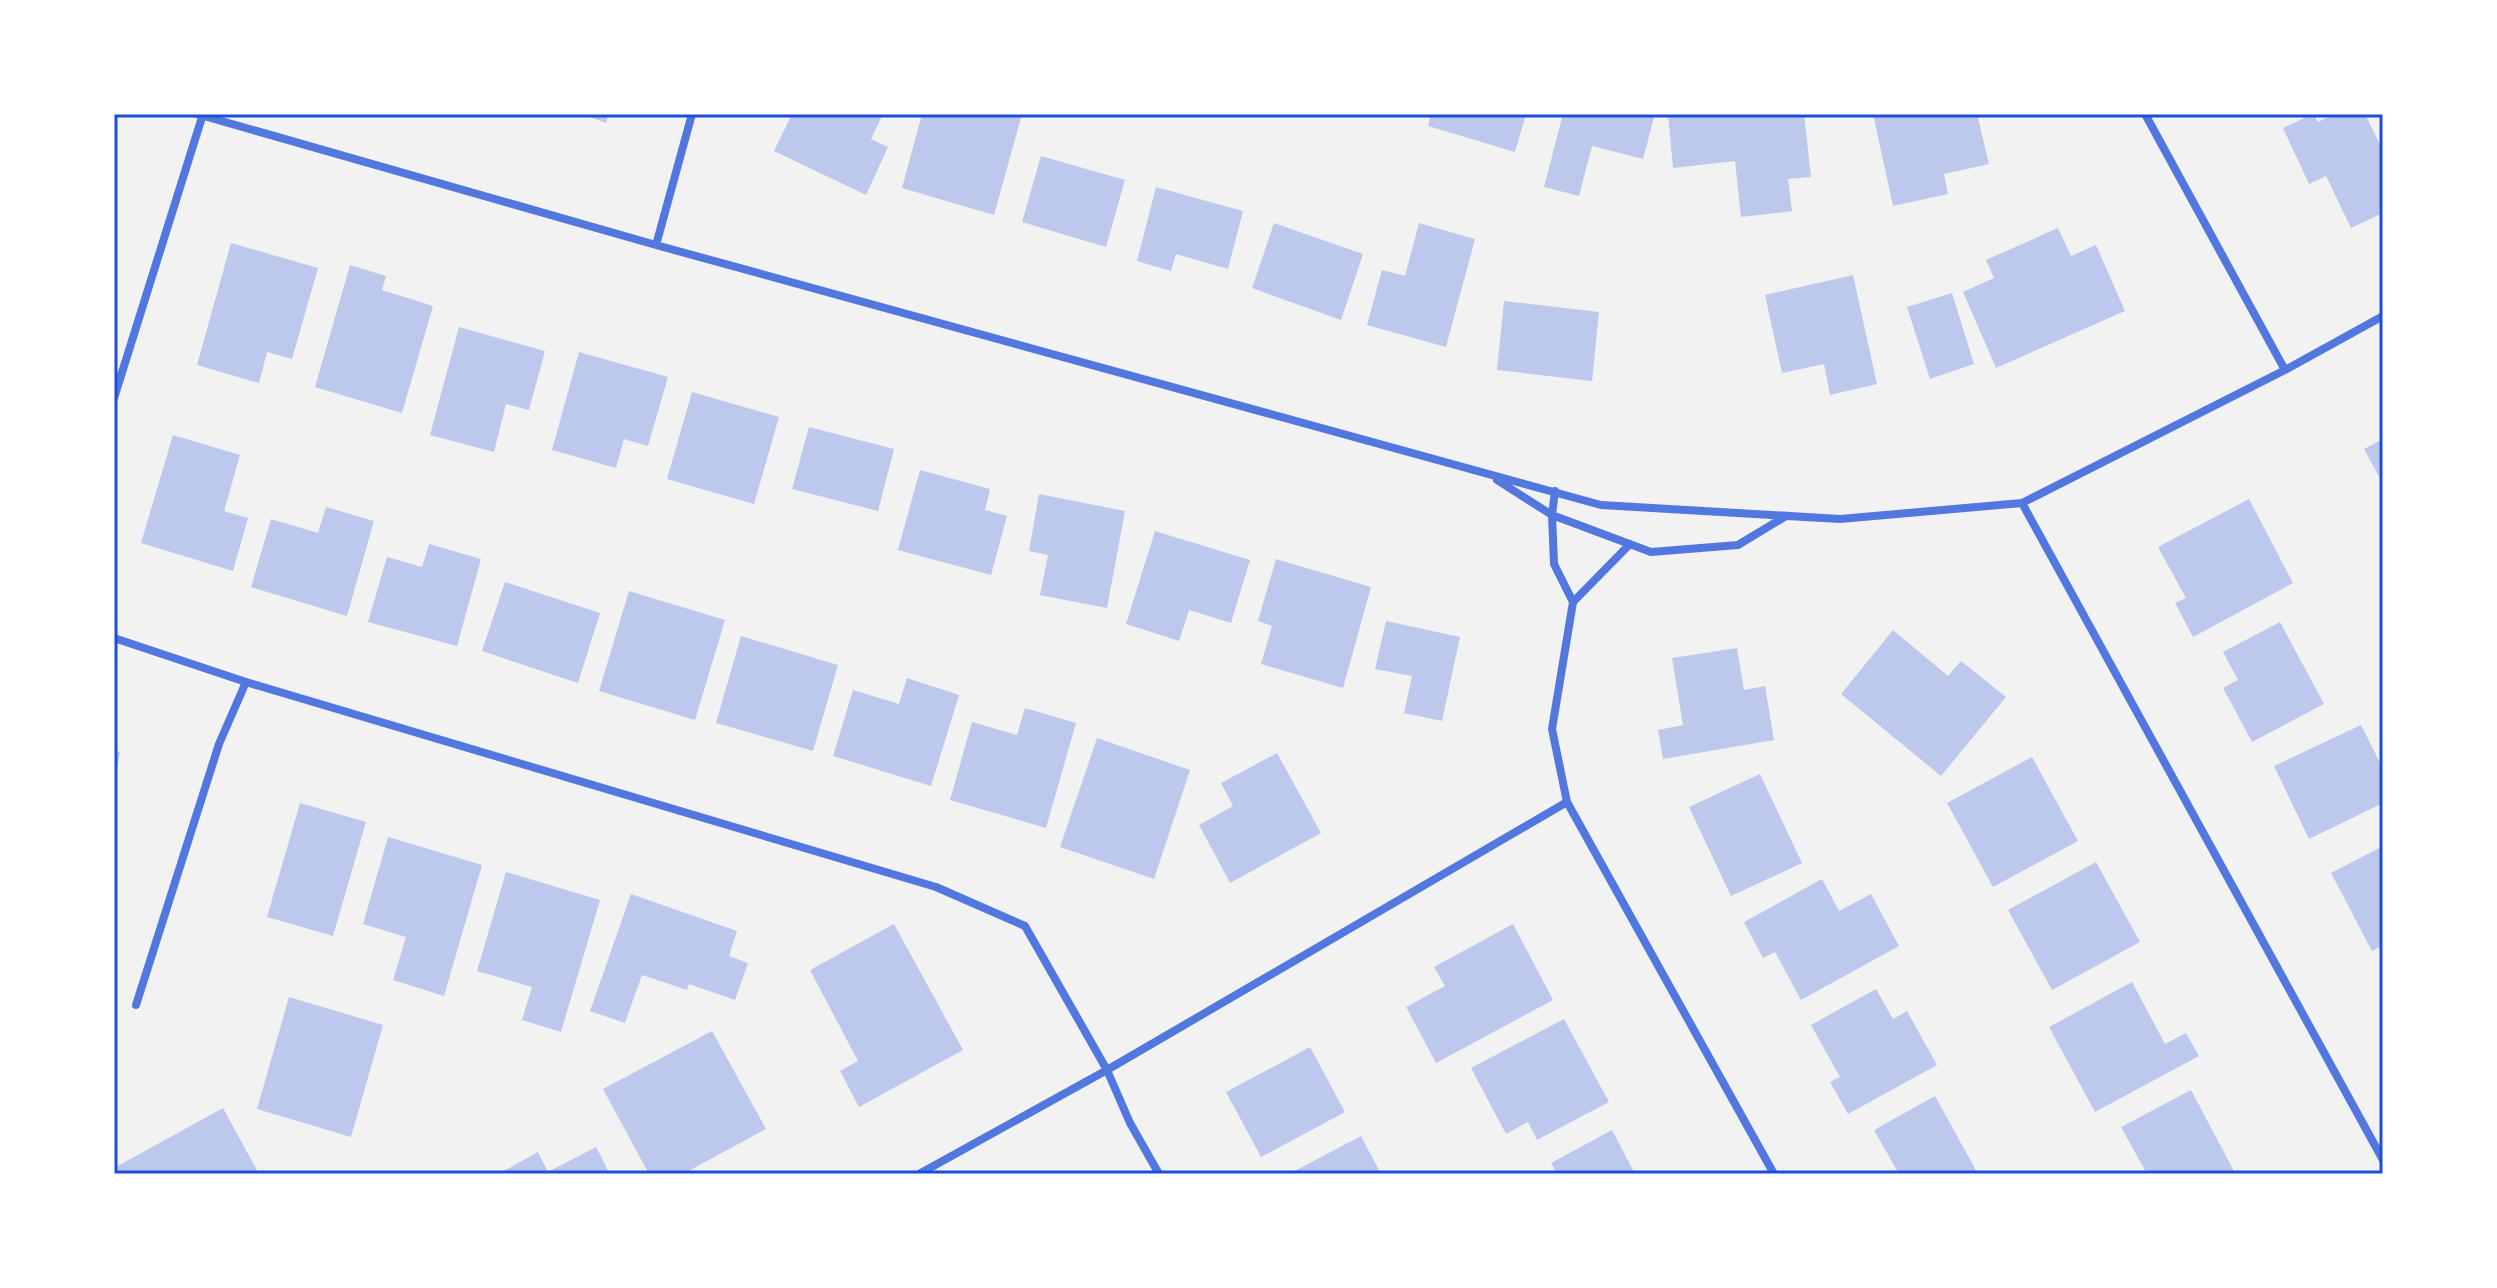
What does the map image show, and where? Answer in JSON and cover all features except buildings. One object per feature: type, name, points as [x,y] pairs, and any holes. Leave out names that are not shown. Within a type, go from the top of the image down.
[{"type":"street","points":[[656,245],[692,114]]},
{"type":"street","points":[[2145,114],[2285,370]]},
{"type":"street","points":[[114,398],[201,115],[656,245],[1601,505],[1840,519],[2022,503],[2285,370],[2383,316]]},
{"type":"street","points":[[1490,475],[1552,515],[1651,552],[1738,545],[1788,516]]},
{"type":"street","points":[[1555,491],[1552,515],[1554,564],[1573,602]]},
{"type":"street","points":[[2022,503],[2383,1160]]},
{"type":"street","points":[[1630,544],[1573,602],[1552,729],[1567,802],[1774,1174]]},
{"type":"street","points":[[114,638],[246,682],[936,887],[1025,926],[1107,1070],[1130,1123],[1159,1174]]},
{"type":"street","points":[[136,1005],[219,744],[246,682]]},
{"type":"street","points":[[919,1174],[1107,1070],[1567,802]]}]
